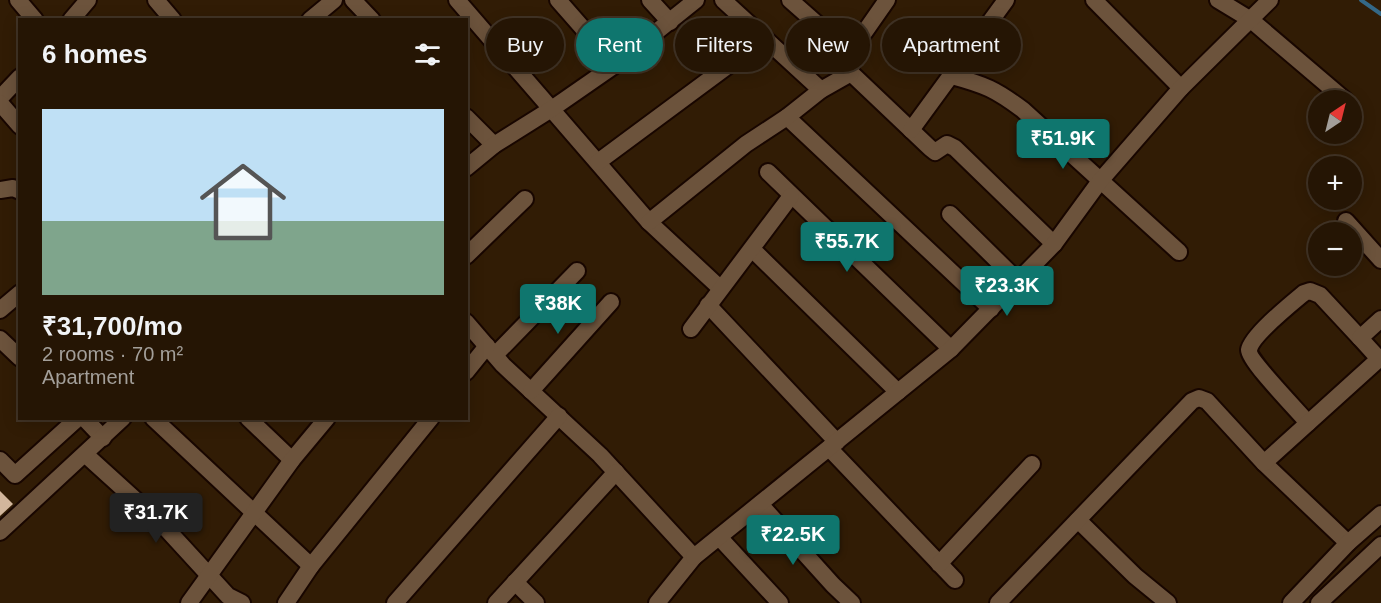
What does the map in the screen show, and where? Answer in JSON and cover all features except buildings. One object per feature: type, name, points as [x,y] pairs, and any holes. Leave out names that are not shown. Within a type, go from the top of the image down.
[{"type":"street","points":[[18,0],[33,18]]},
{"type":"street","points":[[73,18],[88,0]]},
{"type":"street","points":[[156,0],[171,18]]},
{"type":"street","points":[[312,18],[332,0]]},
{"type":"street","points":[[353,0],[370,18]]},
{"type":"street","points":[[457,0],[649,222],[720,288]]},
{"type":"street","points":[[558,0],[576,21]]},
{"type":"street","points":[[650,0],[670,22]]},
{"type":"street","points":[[663,27],[696,0]]},
{"type":"street","points":[[723,0],[742,18]]},
{"type":"street","points":[[790,0],[810,18]]},
{"type":"street","points":[[870,24],[887,0]]},
{"type":"street","points":[[911,130],[1006,0]]},
{"type":"street","points":[[1218,0],[1251,20],[1333,90]]},
{"type":"street","points":[[657,603],[694,557],[951,349],[1054,244],[1100,181],[1181,88],[1270,0]]},
{"type":"street","points":[[1102,3],[1181,88]]},
{"type":"street","points":[[774,48],[820,90]]},
{"type":"street","points":[[468,166],[494,145],[605,72]]},
{"type":"street","points":[[598,162],[719,72]]},
{"type":"street","points":[[649,222],[746,144],[787,117],[820,90],[851,73],[933,152],[947,144],[955,148],[1054,244]]},
{"type":"street","points":[[952,76],[996,90],[1023,110],[1179,252]]},
{"type":"street","points":[[18,79],[0,100],[18,123]]},
{"type":"street","points":[[787,117],[991,309]]},
{"type":"street","points":[[468,119],[494,145]]},
{"type":"street","points":[[768,172],[951,349]]},
{"type":"street","points":[[0,190],[13,188],[18,190]]},
{"type":"street","points":[[692,329],[720,288],[791,196]]},
{"type":"street","points":[[468,254],[525,199]]},
{"type":"street","points":[[951,214],[1018,281]]},
{"type":"street","points":[[1346,221],[1381,260]]},
{"type":"street","points":[[752,249],[898,392]]},
{"type":"street","points":[[468,370],[577,271]]},
{"type":"street","points":[[1264,463],[1380,360],[1320,295],[1311,291],[1304,293],[1266,327],[1250,347],[1249,354],[1256,365],[1308,423]]},
{"type":"street","points":[[0,310],[18,295]]},
{"type":"street","points":[[531,391],[612,302]]},
{"type":"street","points":[[708,305],[955,580]]},
{"type":"street","points":[[1360,338],[1381,319]]},
{"type":"street","points":[[468,324],[531,391],[616,472],[694,557]]},
{"type":"street","points":[[0,339],[18,355]]},
{"type":"street","points":[[998,603],[1192,401],[1199,398],[1207,401],[1264,463],[1348,543]]},
{"type":"street","points":[[395,603],[559,416]]},
{"type":"street","points":[[0,460],[15,475],[76,420]]},
{"type":"street","points":[[86,420],[104,438]]},
{"type":"street","points":[[0,532],[86,455],[121,420]]},
{"type":"street","points":[[155,420],[311,566]]},
{"type":"street","points":[[250,420],[292,460]]},
{"type":"street","points":[[189,603],[292,460],[325,420]]},
{"type":"street","points":[[286,603],[311,566],[428,420]]},
{"type":"street","points":[[86,455],[161,524],[228,596],[242,603]]},
{"type":"street","points":[[939,564],[1032,464]]},
{"type":"street","points":[[496,603],[616,472]]},
{"type":"street","points":[[760,504],[852,603]]},
{"type":"street","points":[[1291,603],[1348,543],[1381,514]]},
{"type":"street","points":[[1078,520],[1135,576],[1168,603]]},
{"type":"street","points":[[719,537],[780,603]]},
{"type":"street","points":[[1319,603],[1381,545]]},
{"type":"street","points":[[515,582],[536,603]]},
{"type":"waterway","points":[[1361,0],[1381,14]]}]
